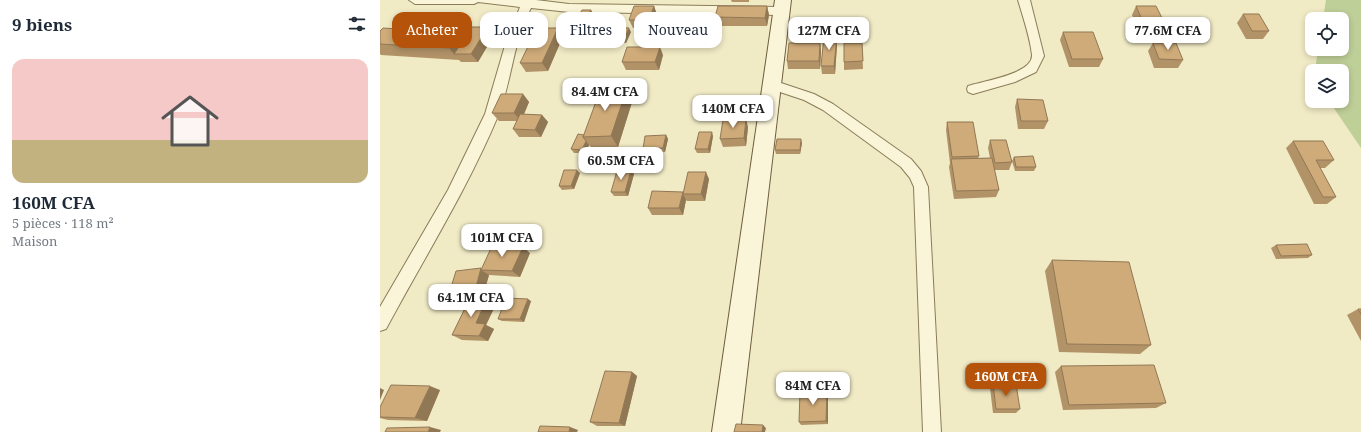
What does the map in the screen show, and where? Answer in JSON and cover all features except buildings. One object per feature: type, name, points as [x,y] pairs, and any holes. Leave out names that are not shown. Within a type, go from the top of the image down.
[{"type":"main road","points":[[726,432],[782,6]]},
{"type":"street","points":[[415,0],[474,0]]},
{"type":"street","points":[[483,0],[620,9],[782,6]]},
{"type":"street","points":[[973,89],[1011,79],[1032,69],[1038,56],[1024,0]]},
{"type":"street","points":[[380,323],[476,150],[500,92],[508,48],[515,27],[528,2]]},
{"type":"street","points":[[772,85],[809,96],[828,107],[906,163],[916,175],[921,193],[932,432]]},
{"type":"green space","points":[[1326,0],[1361,0],[1361,148],[1334,108],[1349,108],[1349,64],[1316,64],[1317,56],[1349,56],[1349,12],[1324,12]]}]
